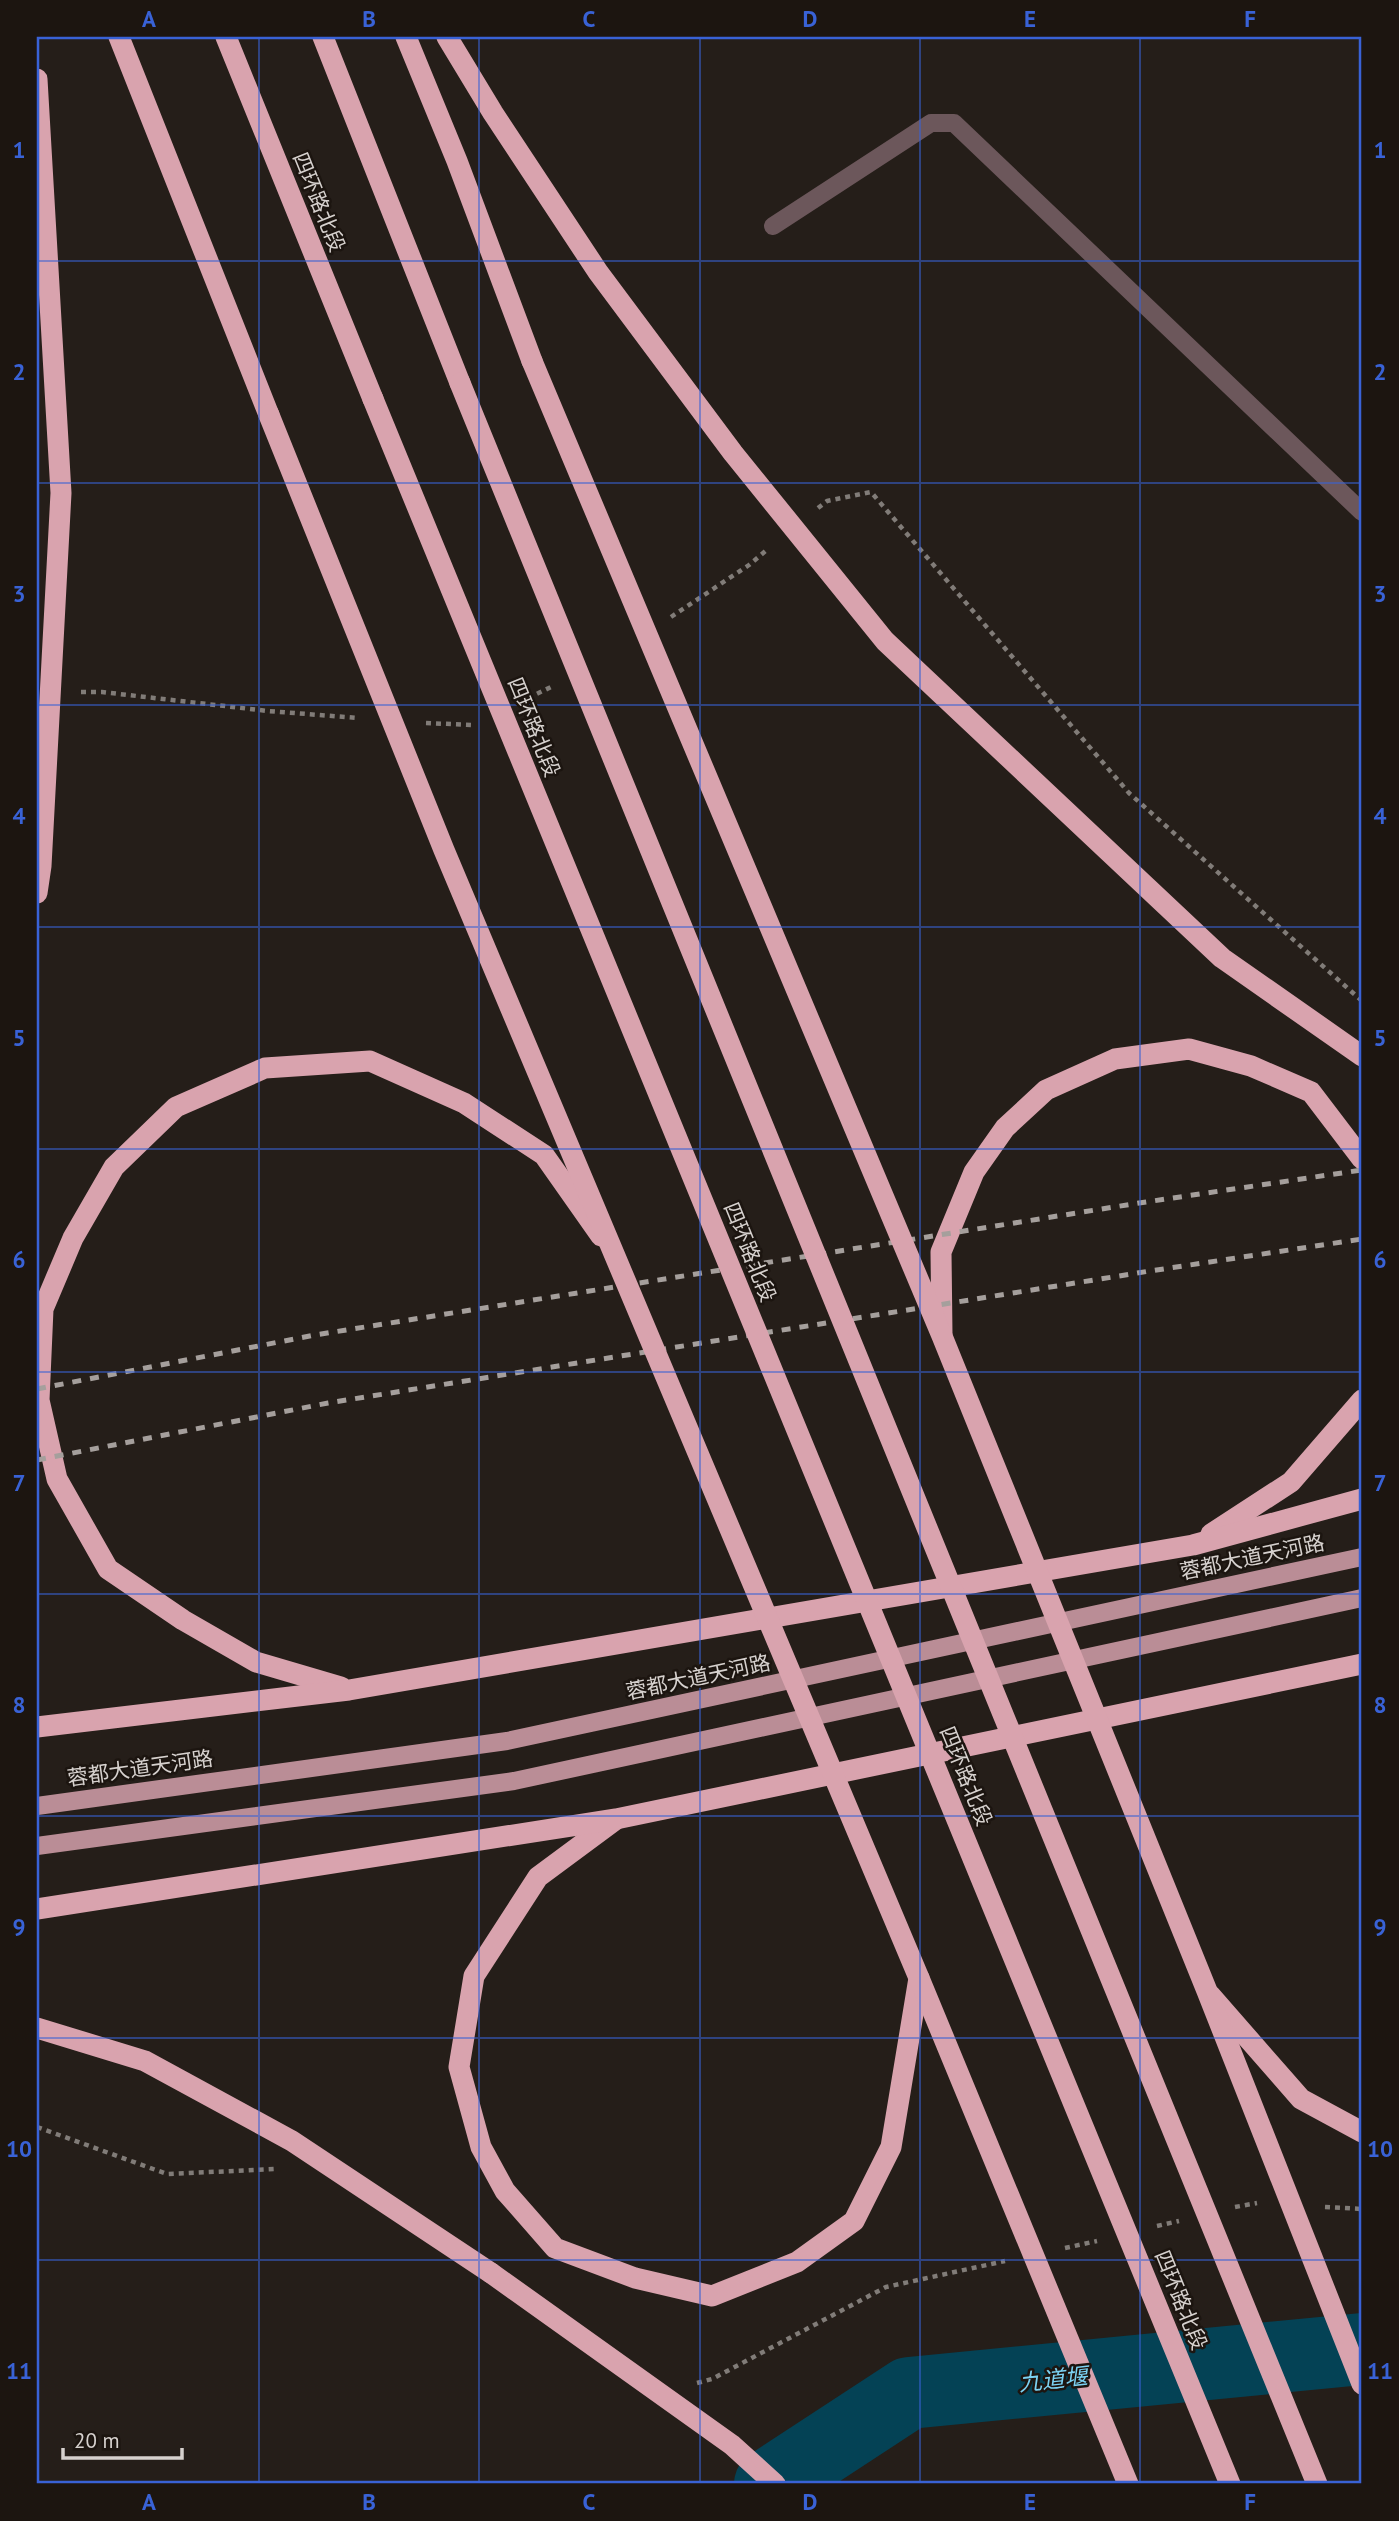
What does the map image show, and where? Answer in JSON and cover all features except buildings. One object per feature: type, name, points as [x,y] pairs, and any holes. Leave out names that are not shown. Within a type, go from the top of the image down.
[{"type":"highway","points":[[119,37],[444,850],[919,1978],[1128,2484]]},
{"type":"highway","name":"四环路北段","points":[[226,37],[1230,2484]]},
{"type":"highway","points":[[323,37],[460,383],[1317,2484]]},
{"type":"highway","points":[[406,37],[457,160],[532,361],[942,1336],[1207,1991],[1362,2384]]},
{"type":"highway","points":[[447,37],[493,113],[598,272],[733,453],[885,641],[1222,958],[1362,1056]]},
{"type":"highway","points":[[37,79],[61,493],[41,866],[37,893]]},
{"type":"highway","points":[[942,1336],[941,1252],[974,1172],[1005,1128],[1046,1090],[1115,1059],[1189,1049],[1251,1066],[1311,1092],[1362,1158]]},
{"type":"highway","points":[[349,1689],[256,1662],[183,1620],[108,1569],[57,1479],[39,1400],[43,1309],[72,1238],[114,1167],[176,1107],[265,1068],[370,1061],[464,1103],[544,1155],[616,1256]]},
{"type":"highway","points":[[1193,1545],[1291,1482],[1362,1400]]},
{"type":"highway","points":[[37,1727],[349,1689],[1193,1545],[1362,1499]]},
{"type":"highway","points":[[37,1909],[616,1819],[1362,1664]]},
{"type":"highway","points":[[616,1819],[538,1877],[474,1976],[459,2067],[481,2147],[505,2191],[555,2248],[635,2278],[712,2295],[797,2262],[854,2221],[891,2147],[919,1978]]},
{"type":"highway","points":[[1207,1991],[1301,2099],[1362,2133]]},
{"type":"highway","points":[[37,2028],[145,2061],[292,2141],[491,2273],[732,2445],[775,2484]]},
{"type":"main road","name":"蓉都大道天河路","points":[[37,1806],[507,1741],[1362,1557]]},
{"type":"main road","points":[[37,1846],[514,1781],[1362,1598]]},
{"type":"street","points":[[773,226],[931,123],[954,123],[1362,512]]},
{"type":"path","points":[[814,511],[827,500],[871,492],[1129,793],[1362,1001]]},
{"type":"path","points":[[668,620],[749,565],[773,545]]},
{"type":"path","points":[[516,704],[563,681]]},
{"type":"path","points":[[77,692],[102,692],[268,711],[362,718]]},
{"type":"path","points":[[416,722],[470,726],[481,721]]},
{"type":"waterway","name":"九道堰","points":[[770,2484],[909,2393],[1362,2349]]},
{"type":"railway","points":[[37,1389],[315,1335],[1139,1203],[1362,1170]]},
{"type":"railway","points":[[37,1460],[328,1403],[1362,1239]]}]
